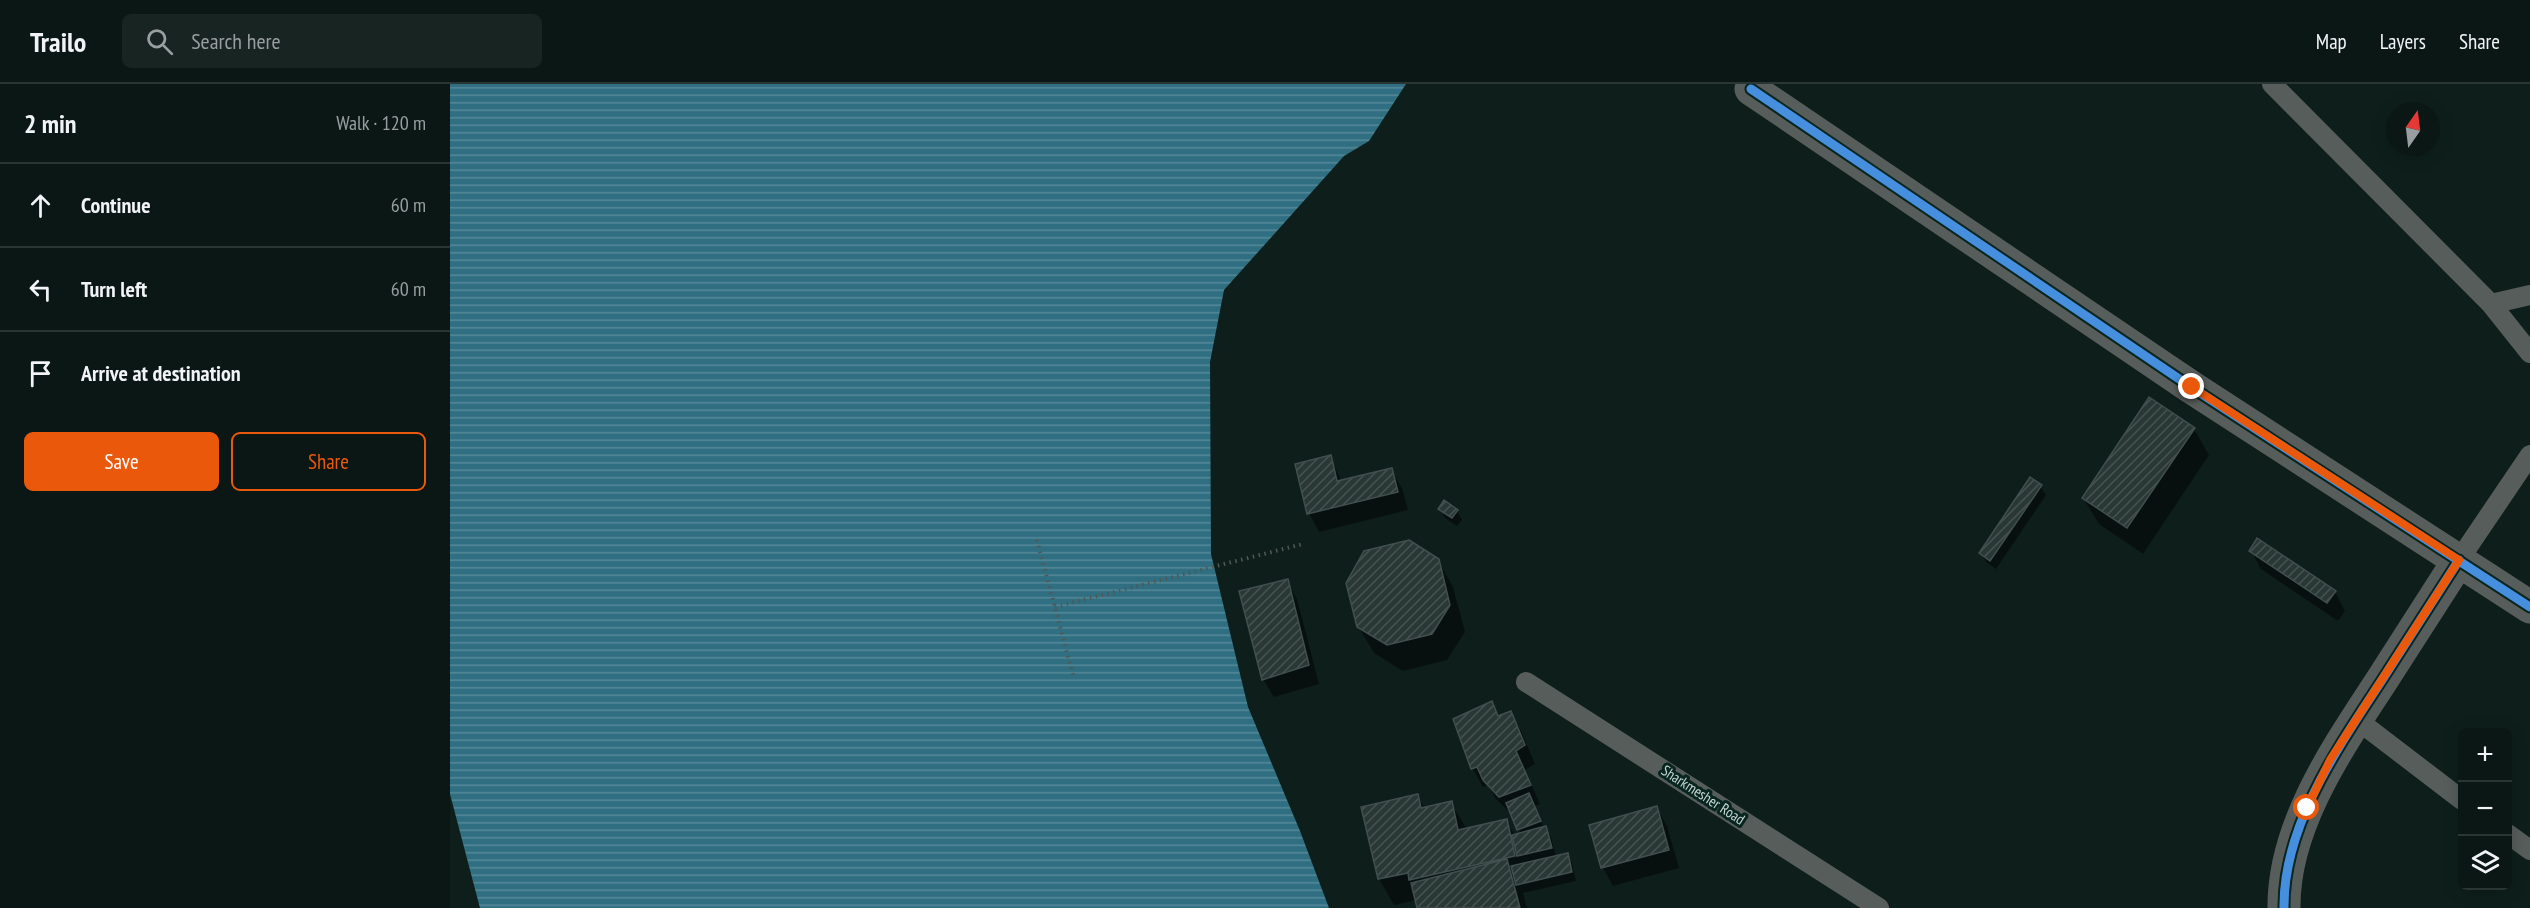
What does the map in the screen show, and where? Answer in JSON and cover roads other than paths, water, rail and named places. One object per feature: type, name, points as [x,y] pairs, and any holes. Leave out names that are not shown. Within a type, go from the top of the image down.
[{"type":"street","points":[[1751,89],[2192,387],[2530,607]]},
{"type":"street","points":[[2284,908],[2291,855],[2307,808],[2330,760],[2459,560]]},
{"type":"lane","points":[[2272,84],[2492,304],[2530,353]]},
{"type":"lane","points":[[2492,304],[2530,295]]},
{"type":"lane","points":[[2459,560],[2530,455]]},
{"type":"lane","name":"Sharkmesher Road","points":[[1527,682],[1879,908]]},
{"type":"lane","points":[[2356,719],[2458,796]]},
{"type":"lane","points":[[2511,836],[2530,850]]},
{"type":"water","points":[[450,84],[1406,84],[1369,141],[1344,156],[1224,290],[1210,362],[1211,554],[1248,707],[1300,831],[1329,908],[480,908],[450,794]]}]
